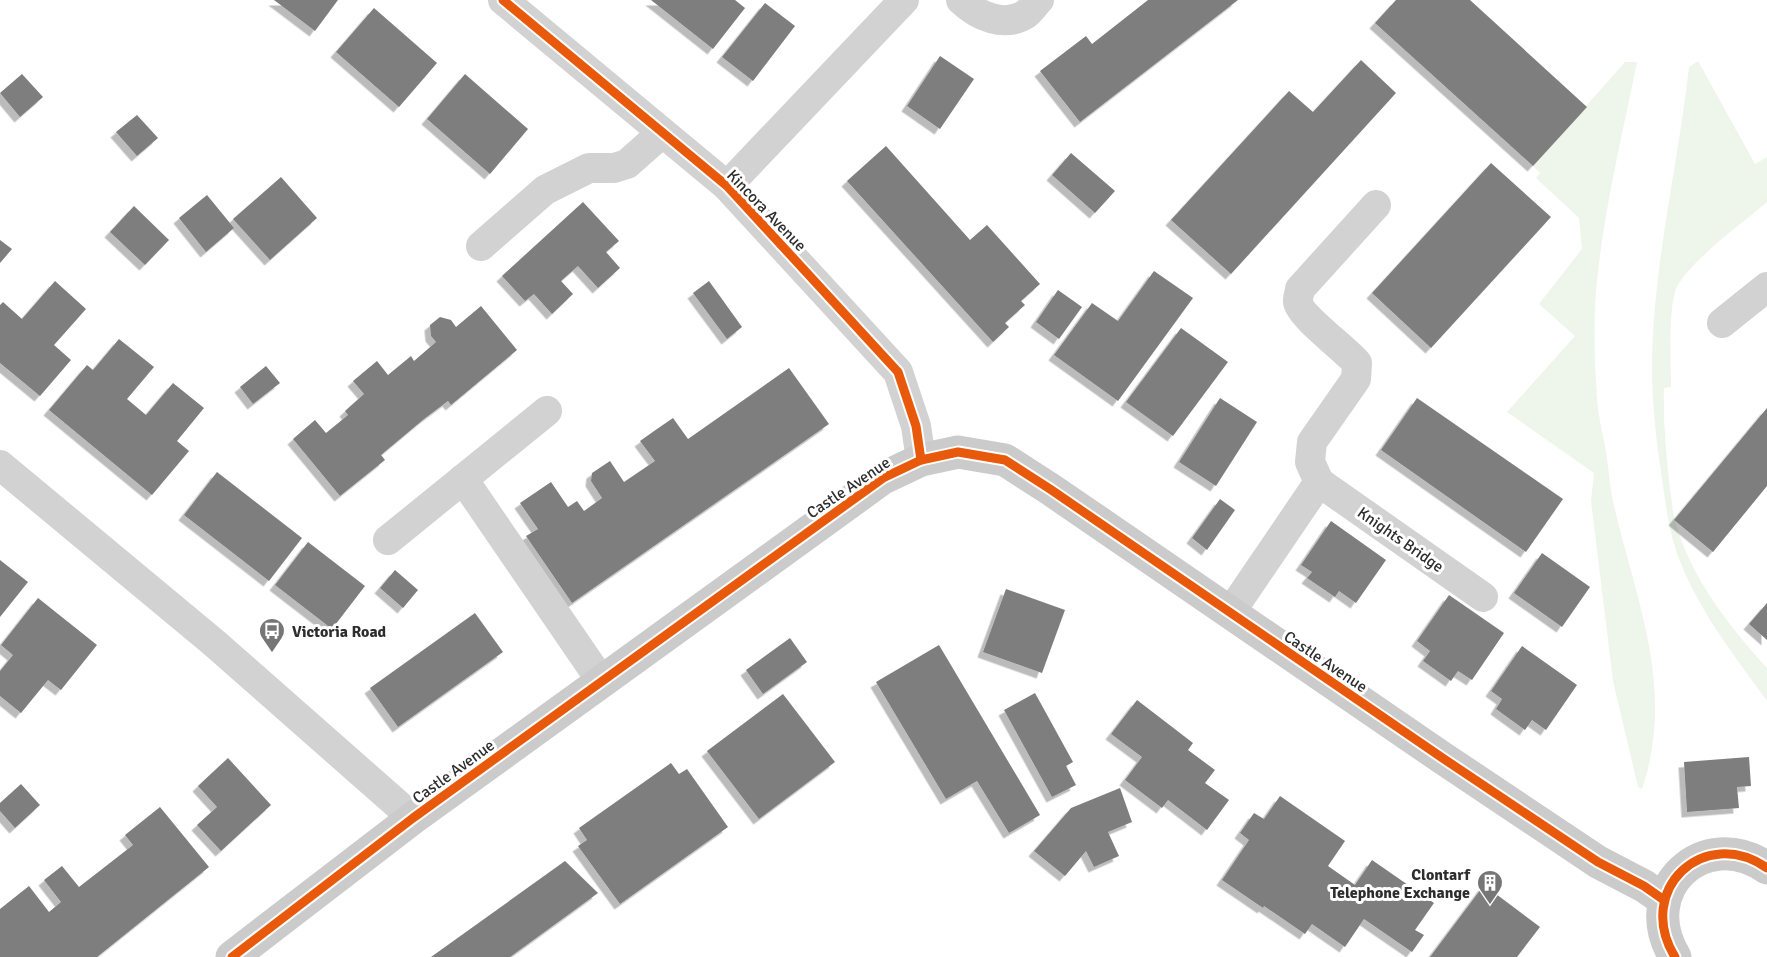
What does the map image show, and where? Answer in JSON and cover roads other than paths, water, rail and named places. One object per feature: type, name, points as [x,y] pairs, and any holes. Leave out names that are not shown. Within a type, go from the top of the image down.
[{"type":"street","name":"Kincora Avenue","points":[[503,0],[727,186],[897,372],[916,426],[921,460]]},
{"type":"street","points":[[727,186],[904,0]]},
{"type":"street","points":[[961,0],[971,9],[989,18],[1009,21],[1026,13],[1039,0]]},
{"type":"street","points":[[481,246],[545,190],[589,168],[614,168],[627,164],[662,133]]},
{"type":"street","points":[[1230,612],[1319,482],[1310,462],[1312,442],[1356,379],[1357,363],[1347,351],[1304,314],[1298,302],[1300,288],[1376,205]]},
{"type":"street","points":[[1722,323],[1767,287]]},
{"type":"street","points":[[388,540],[547,411]]},
{"type":"street","name":"Castle Avenue","points":[[232,957],[413,818],[883,478],[921,460],[958,452],[1005,460],[1444,759],[1588,855],[1644,886],[1664,900]]},
{"type":"street","points":[[0,465],[213,642],[413,818]]},
{"type":"street","points":[[463,479],[602,682]]},
{"type":"street","name":"Knights Bridge","points":[[1319,482],[1483,597]]},
{"type":"street","points":[[1675,957],[1666,943],[1662,925],[1664,900],[1675,879],[1688,867],[1714,855],[1746,857],[1767,868]]},
{"type":"place","name":"Victoria Road","points":[[272,654]]},
{"type":"place","name":"Clontarf Telephone Exchange","points":[[1490,906]]}]
